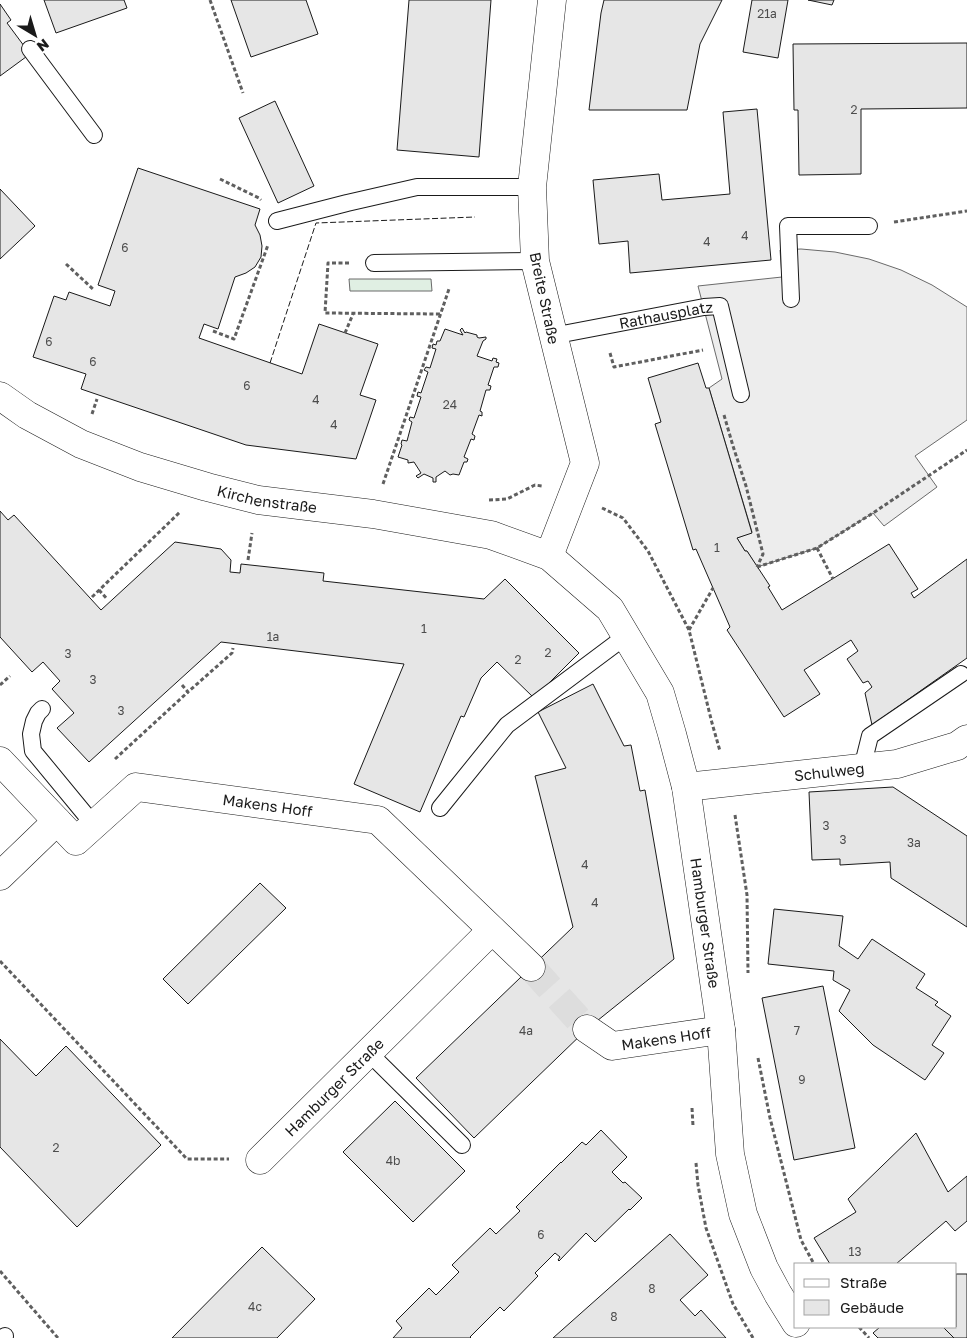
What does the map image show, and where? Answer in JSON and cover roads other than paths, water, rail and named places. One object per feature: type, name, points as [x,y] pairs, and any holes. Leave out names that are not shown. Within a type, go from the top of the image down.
[{"type":"street","name":"Breite Straße","points":[[549,556],[585,463],[552,336],[535,261],[532,187],[552,0]]},
{"type":"street","name":"Kirchenstraße","points":[[0,396],[28,415],[81,444],[140,466],[207,486],[258,500],[373,514],[491,536],[549,556]]},
{"type":"street","name":"Hamburger Straße","points":[[549,556],[610,608],[660,693],[686,787],[721,1030],[730,1154],[743,1214],[764,1268],[794,1320]]},
{"type":"street","name":"Schulweg","points":[[686,787],[897,764],[957,746],[967,739]]},
{"type":"street","points":[[0,761],[76,841],[94,825]]},
{"type":"street","name":"Makens Hoff","points":[[94,825],[136,787],[378,820],[531,967]]},
{"type":"street","points":[[0,876],[58,821]]},
{"type":"street","name":"Hamburger Straße","points":[[260,1160],[492,930]]},
{"type":"street","name":"Makens Hoff","points":[[587,1029],[612,1046],[721,1030]]},
{"type":"lane","points":[[30,49],[94,135]]},
{"type":"lane","points":[[277,221],[346,203],[417,188],[532,187]]},
{"type":"lane","points":[[791,299],[788,226],[869,226]]},
{"type":"lane","points":[[374,263],[535,261]]},
{"type":"lane","name":"Rathausplatz","points":[[552,336],[704,307],[720,306],[741,394]]},
{"type":"lane","points":[[440,808],[507,725],[626,636]]},
{"type":"lane","points":[[862,768],[870,736],[961,674]]},
{"type":"lane","points":[[42,709],[34,721],[31,734],[33,751],[94,825]]},
{"type":"lane","points":[[368,1052],[462,1146]]},
{"type":"tunnel","points":[[531,967],[587,1029]]}]
